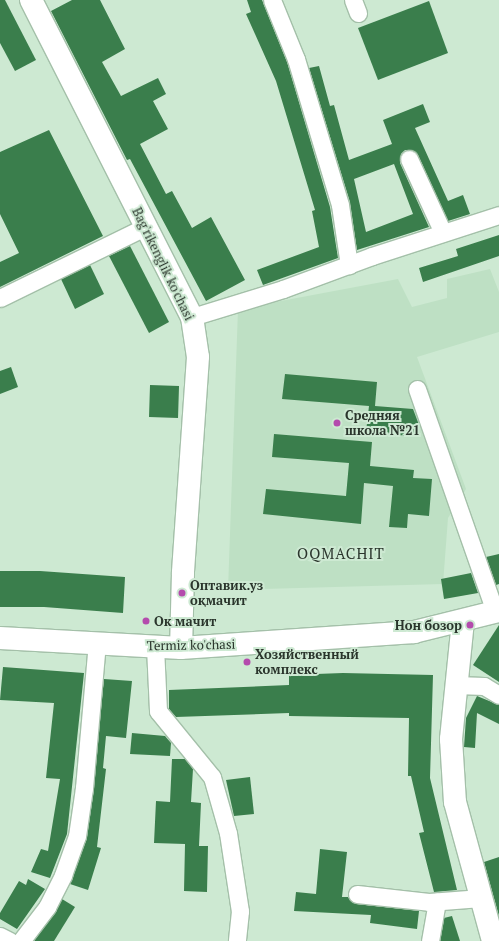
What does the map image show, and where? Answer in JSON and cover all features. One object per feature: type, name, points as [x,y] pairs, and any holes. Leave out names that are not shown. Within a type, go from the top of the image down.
[{"type":"main road","name":"Bag'rikenglik ko'chasi","points":[[31,0],[192,317],[198,357],[183,572],[181,648]]},
{"type":"main road","name":"Termiz ko'chasi","points":[[0,638],[181,648],[414,632],[463,621],[497,611]]},
{"type":"main road","points":[[463,621],[451,739],[455,802],[480,898],[493,941]]},
{"type":"street","points":[[272,0],[296,59],[340,205],[349,265]]},
{"type":"street","points":[[409,159],[443,233]]},
{"type":"street","points":[[192,317],[283,289],[349,265],[499,215]]},
{"type":"street","points":[[0,298],[145,227]]},
{"type":"street","points":[[417,389],[497,611]]},
{"type":"street","points":[[21,941],[34,927],[50,901],[63,875],[76,836],[84,788],[97,643]]},
{"type":"street","points":[[155,647],[158,711],[212,777],[228,833],[240,911],[237,941]]},
{"type":"street","points":[[456,685],[484,686],[499,695]]},
{"type":"street","points":[[357,894],[437,902],[480,898]]},
{"type":"street","points":[[430,941],[437,902]]},
{"type":"street","points":[[0,936],[10,941]]},
{"type":"shaded area","name":"Средняя школа №21","points":[[490,269],[499,292],[499,332],[417,357],[466,489],[448,518],[443,584],[228,590],[238,309],[398,279],[412,307],[447,298],[447,279]]},
{"type":"building","points":[[0,0],[5,0],[36,60],[15,71],[0,43]]},
{"type":"building","points":[[72,0],[100,0],[125,49],[102,62],[121,96],[158,78],[166,94],[153,101],[168,129],[140,144],[166,194],[172,191],[192,228],[211,217],[245,280],[206,301],[130,159],[127,160],[51,11]]},
{"type":"building","points":[[247,0],[262,0],[287,62],[330,207],[338,258],[263,285],[257,270],[319,247],[312,211],[315,210],[276,81],[246,14],[251,12]]},
{"type":"building","points":[[429,1],[448,53],[378,80],[358,28]]},
{"type":"building","points":[[319,66],[330,106],[334,105],[349,160],[392,144],[383,120],[423,104],[430,122],[415,128],[448,201],[463,195],[470,214],[448,221],[418,155],[414,151],[405,150],[401,154],[400,163],[429,227],[357,250],[350,202],[309,68]],"holes":[[[394,164],[413,214],[366,232],[354,179]]]},
{"type":"building","points":[[49,130],[103,236],[0,287],[0,262],[19,253],[0,214],[0,152]]},
{"type":"building","points":[[499,235],[499,256],[423,282],[419,268],[458,256],[456,249]]},
{"type":"building","points":[[130,246],[169,322],[149,333],[109,256]]},
{"type":"building","points":[[90,265],[104,294],[75,309],[61,279]]},
{"type":"building","points":[[11,367],[18,387],[0,394],[0,371]]},
{"type":"building","points":[[285,374],[377,382],[375,406],[413,409],[419,425],[418,437],[366,432],[369,406],[282,399]]},
{"type":"building","points":[[150,385],[179,386],[178,418],[149,417]]},
{"type":"building","points":[[274,434],[372,442],[370,466],[414,470],[413,478],[432,479],[429,516],[408,514],[407,528],[389,527],[393,486],[364,483],[361,524],[263,514],[266,489],[346,496],[349,463],[272,457]]},
{"type":"building","points":[[499,554],[499,584],[496,585],[486,557]]},
{"type":"building","points":[[0,571],[40,571],[125,577],[123,613],[44,607],[0,607]]},
{"type":"building","points":[[471,573],[478,593],[444,599],[441,579]]},
{"type":"building","points":[[499,625],[499,682],[473,665]]},
{"type":"building","points":[[3,667],[84,673],[67,834],[50,878],[31,872],[41,849],[48,851],[60,779],[46,778],[54,703],[0,700]]},
{"type":"building","points":[[343,673],[433,675],[430,778],[457,890],[434,892],[419,833],[424,832],[411,776],[408,776],[409,718],[289,716],[289,713],[176,717],[169,709],[169,690],[289,685],[289,675]]},
{"type":"building","points":[[104,679],[132,681],[126,738],[106,736],[103,768],[106,769],[97,847],[101,848],[88,890],[70,884],[87,837]]},
{"type":"building","points":[[477,696],[499,705],[499,724],[477,713],[475,748],[464,747],[466,718]]},
{"type":"building","points":[[132,733],[165,736],[171,743],[170,756],[130,754]]},
{"type":"building","points":[[172,759],[185,759],[193,769],[191,802],[201,803],[199,846],[208,846],[207,892],[184,891],[185,844],[154,843],[156,801],[170,802]]},
{"type":"building","points":[[250,777],[254,814],[234,816],[226,780]]},
{"type":"building","points":[[320,849],[347,852],[342,897],[348,897],[356,904],[419,911],[417,929],[370,923],[371,915],[294,911],[296,892],[316,894]]},
{"type":"building","points":[[499,857],[499,916],[484,862]]},
{"type":"building","points":[[28,879],[45,889],[17,929],[0,919],[0,913],[19,881],[26,885]]},
{"type":"building","points":[[62,899],[75,907],[54,941],[34,941]]},
{"type":"building","points":[[452,916],[460,941],[440,941],[444,918]]},
{"type":"place","name":"Средняя школа №21","points":[[337,423]]},
{"type":"place","name":"Оптавик.уз оқмачит","points":[[182,593]]},
{"type":"place","name":"Ок мачит","points":[[146,621]]},
{"type":"place","name":"Нон бозор","points":[[470,625]]},
{"type":"place","name":"Хозяйственный комплекс","points":[[247,662]]},
{"type":"district","name":"OQMACHIT","points":[[341,554]]}]
